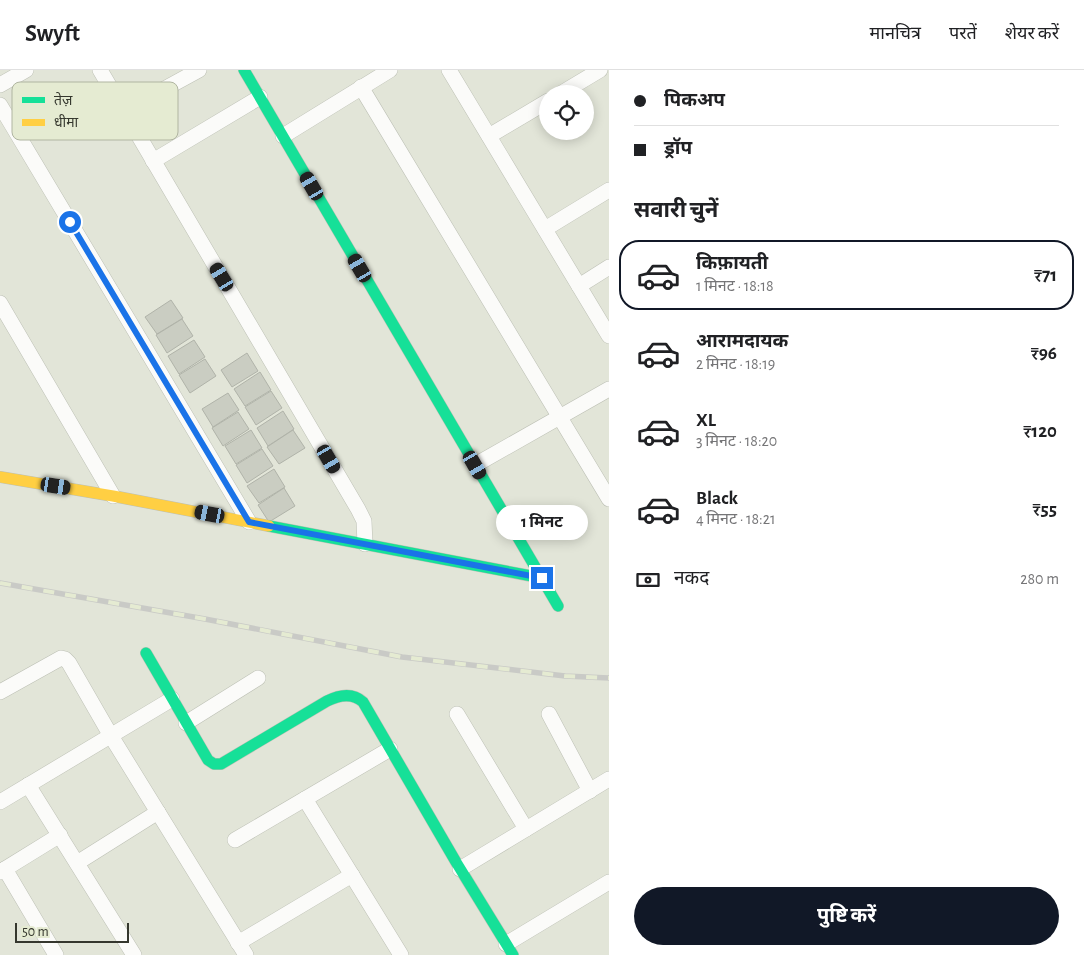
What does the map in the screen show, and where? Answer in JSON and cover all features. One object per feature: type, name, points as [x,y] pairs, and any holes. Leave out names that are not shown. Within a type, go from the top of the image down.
[{"type":"street","points":[[0,85],[26,70]]},
{"type":"street","points":[[100,70],[107,82]]},
{"type":"street","points":[[177,82],[199,70]]},
{"type":"street","points":[[244,70],[558,606]]},
{"type":"street","points":[[283,136],[390,70]]},
{"type":"street","points":[[449,70],[609,336]]},
{"type":"street","points":[[575,85],[600,70]]},
{"type":"street","points":[[361,87],[609,499]]},
{"type":"street","points":[[153,161],[260,97]]},
{"type":"street","points":[[0,105],[12,125]]},
{"type":"street","points":[[489,136],[539,106]]},
{"type":"street","points":[[21,140],[249,522]]},
{"type":"street","points":[[141,140],[358,509],[364,521],[365,544]]},
{"type":"street","points":[[545,229],[609,190]]},
{"type":"street","points":[[579,286],[609,267]]},
{"type":"street","points":[[0,303],[113,496]]},
{"type":"street","points":[[475,465],[609,389]]},
{"type":"street","points":[[0,477],[113,496],[542,578]]},
{"type":"street","points":[[146,653],[212,764],[221,764],[332,698],[346,695],[355,696],[363,702],[509,950],[609,882]]},
{"type":"street","points":[[0,692],[60,658],[65,659],[69,663],[111,736],[242,949],[352,874]]},
{"type":"street","points":[[186,723],[258,678]]},
{"type":"street","points":[[0,802],[172,699]]},
{"type":"street","points":[[456,714],[526,829]]},
{"type":"street","points":[[548,714],[590,790]]},
{"type":"street","points":[[235,840],[390,749]]},
{"type":"street","points":[[460,869],[609,779]]},
{"type":"street","points":[[28,785],[134,955]]},
{"type":"street","points":[[306,799],[401,955]]},
{"type":"street","points":[[76,863],[158,812]]},
{"type":"street","points":[[56,955],[2,871],[60,835]]},
{"type":"building","points":[[171,300],[183,318],[157,334],[145,317]]},
{"type":"building","points":[[182,319],[193,336],[167,353],[156,335]]},
{"type":"building","points":[[194,340],[205,357],[179,374],[168,356]]},
{"type":"building","points":[[247,353],[258,371],[232,387],[221,370]]},
{"type":"building","points":[[205,359],[216,376],[190,393],[179,375]]},
{"type":"building","points":[[260,372],[271,390],[245,406],[234,389]]},
{"type":"building","points":[[271,391],[282,408],[256,425],[245,407]]},
{"type":"building","points":[[228,393],[239,410],[213,427],[202,409]]},
{"type":"building","points":[[283,411],[294,429],[268,446],[257,428]]},
{"type":"building","points":[[238,412],[249,429],[223,446],[212,428]]},
{"type":"building","points":[[251,430],[262,448],[236,464],[225,446]]},
{"type":"building","points":[[293,430],[305,448],[279,464],[267,447]]},
{"type":"building","points":[[262,449],[273,466],[247,483],[236,465]]},
{"type":"building","points":[[274,469],[285,487],[259,503],[247,486]]},
{"type":"building","points":[[284,488],[295,506],[269,522],[258,505]]},
{"type":"railway","points":[[0,583],[205,619],[402,657],[565,676],[609,678]]},
{"type":"traffic: fast","points":[[244,70],[558,606]]},
{"type":"traffic: fast","points":[[269,526],[542,578]]},
{"type":"traffic: fast","points":[[146,653],[208,760],[214,764],[221,764],[327,701],[341,696],[350,696],[363,702],[456,862],[513,955]]},
{"type":"traffic: slow","points":[[0,477],[113,496],[269,526]]},
{"type":"route","points":[[70,222],[249,522],[542,578]]}]
